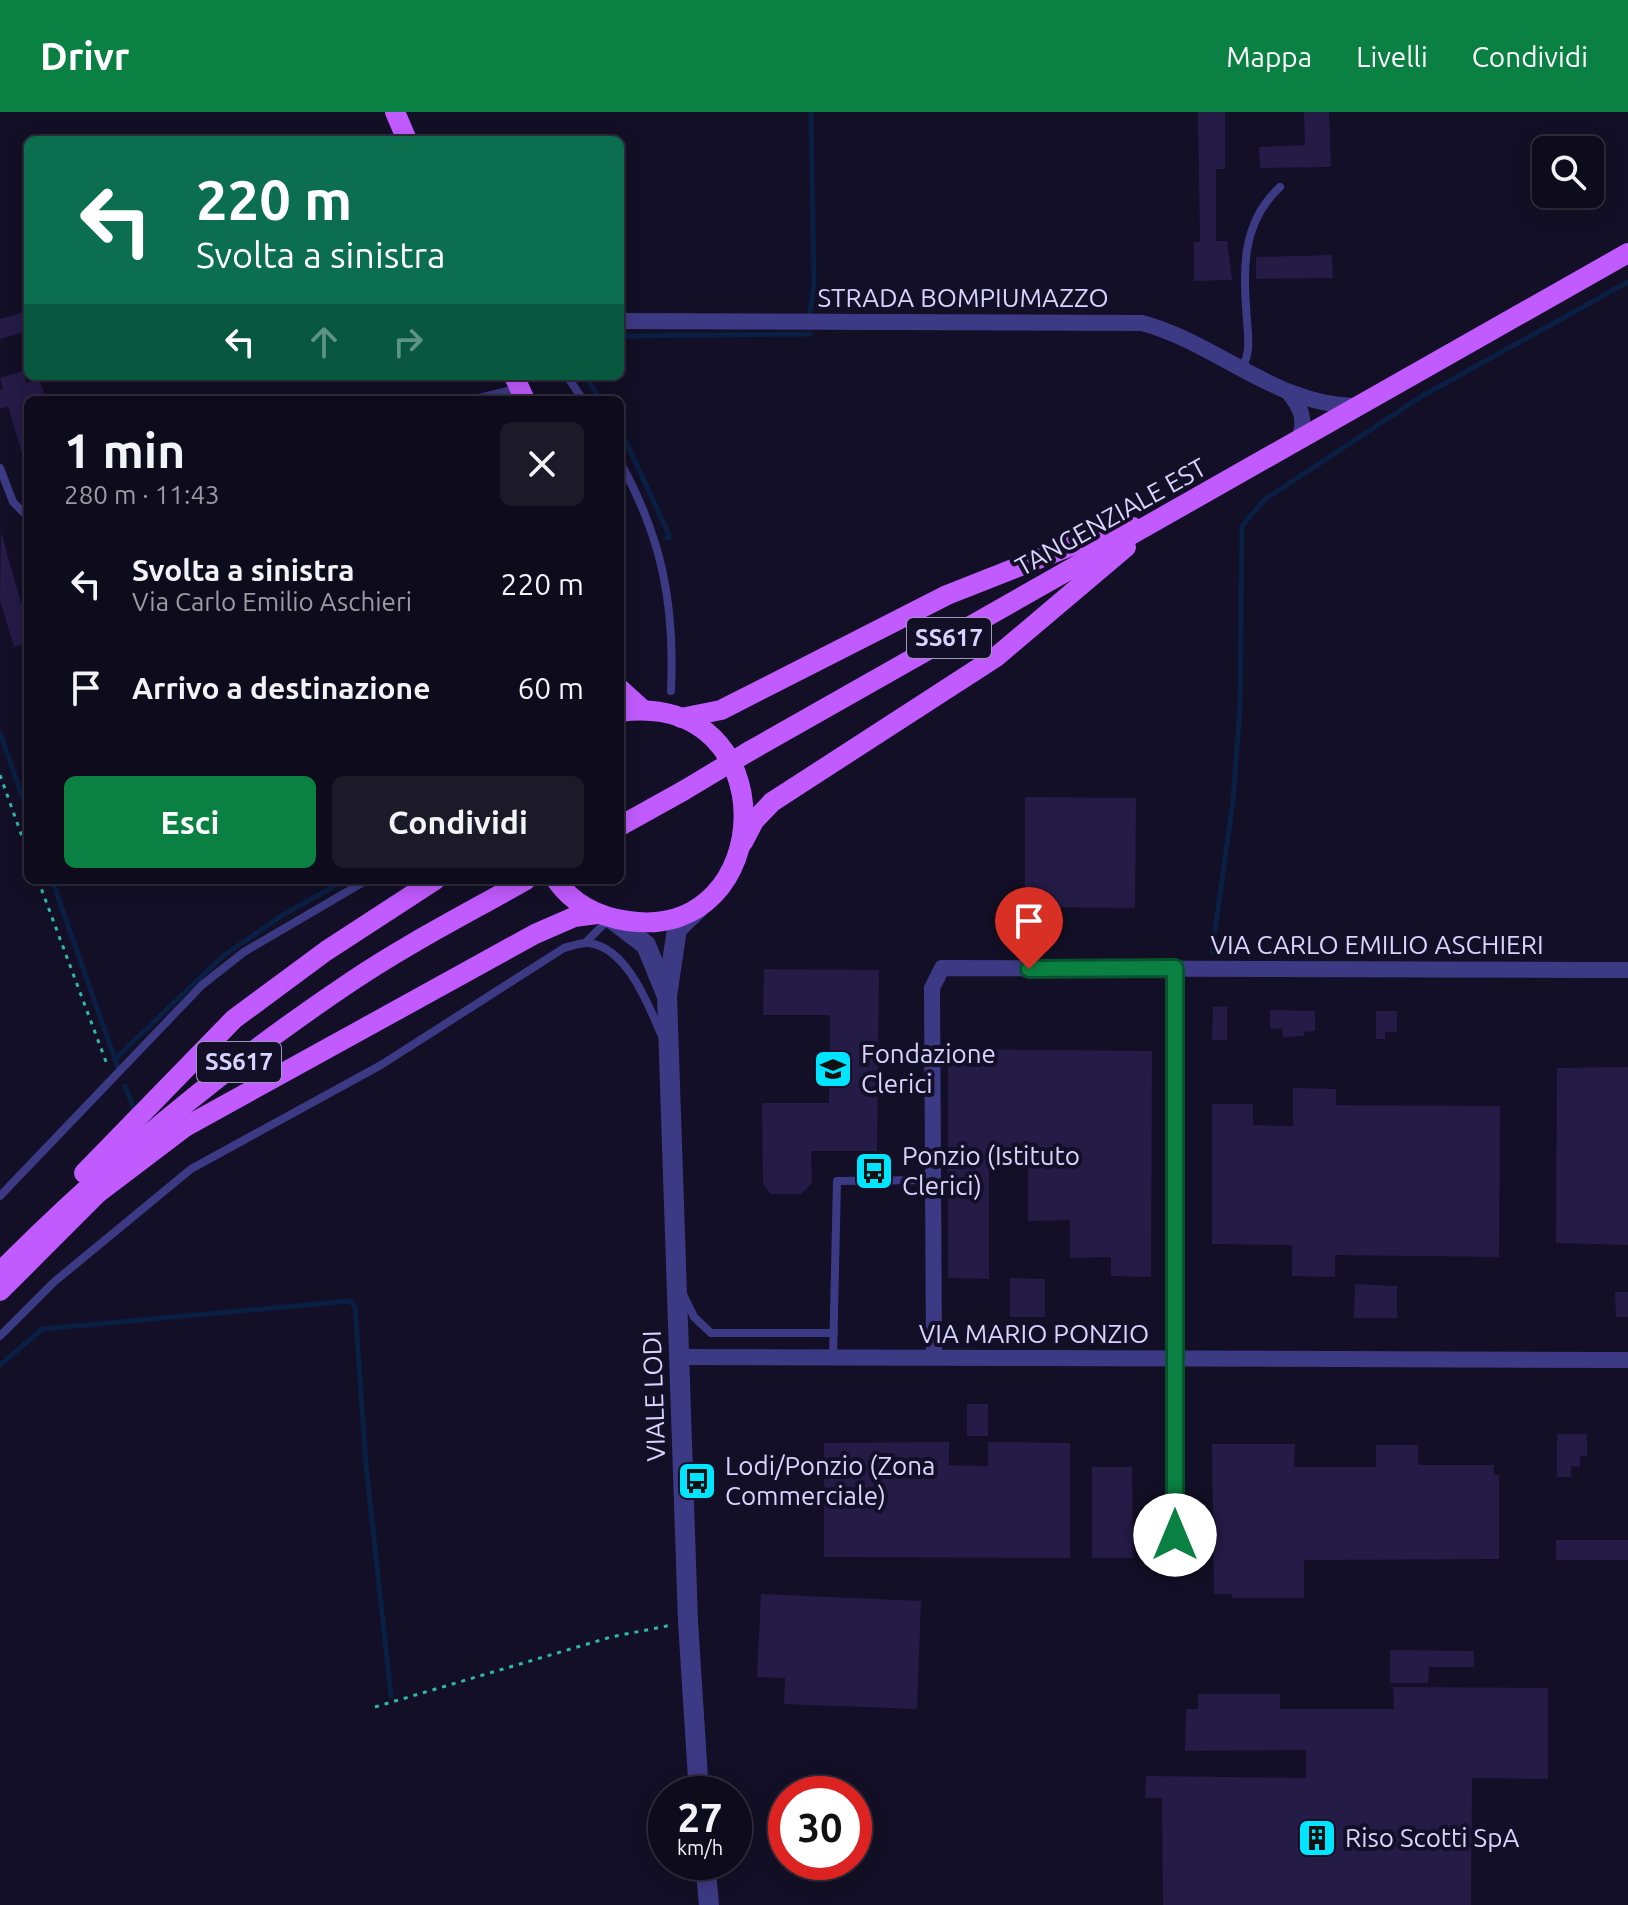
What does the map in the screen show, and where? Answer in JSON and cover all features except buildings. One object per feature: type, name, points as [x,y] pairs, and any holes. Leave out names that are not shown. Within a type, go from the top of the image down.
[{"type":"main road","points":[[395,112],[405,136]]},
{"type":"main road","name":"TANGENZIALE EST","points":[[624,824],[1628,253]]},
{"type":"main road","points":[[681,718],[721,710],[947,595],[1112,530],[1149,525]]},
{"type":"main road","points":[[0,1291],[98,1193],[185,1127],[535,934],[574,917],[606,917],[639,923],[666,919],[691,910],[713,894],[732,870],[754,821],[772,802],[996,657],[1102,569],[1149,525]]},
{"type":"main road","points":[[624,693],[642,709]]},
{"type":"main road","points":[[624,711],[642,709],[681,718],[712,739],[735,769],[744,792],[743,842]]},
{"type":"main road","points":[[0,1254],[234,1019],[326,951],[429,884]]},
{"type":"main road","name":"SS617","points":[[0,1272],[103,1173],[274,1035],[355,979],[519,884]]},
{"type":"main road","points":[[560,884],[578,903],[606,917]]},
{"type":"street","name":"STRADA BOMPIUMAZZO","points":[[624,321],[1128,322],[1176,335],[1289,393],[1340,406],[1358,406]]},
{"type":"street","points":[[1289,393],[1301,408],[1304,420],[1299,440]]},
{"type":"street","name":"VIALE LODI","points":[[698,1776],[688,1622],[667,996],[677,929],[713,894]]},
{"type":"street","name":"VIALE LODI","points":[[606,917],[646,945],[667,996]]},
{"type":"street","name":"VIA CARLO EMILIO ASCHIERI","points":[[934,1356],[932,988],[942,968],[1628,970]]},
{"type":"street","points":[[1175,968],[1175,1564]]},
{"type":"street","name":"VIA MARIO PONZIO","points":[[679,1357],[1628,1360]]},
{"type":"street","points":[[707,1880],[709,1905]]},
{"type":"lane","points":[[1242,368],[1249,351],[1245,249],[1256,215],[1280,187]]},
{"type":"lane","points":[[487,396],[520,388]]},
{"type":"lane","points":[[0,468],[13,502],[24,513]]},
{"type":"lane","points":[[624,469],[641,500],[666,575],[674,632],[671,691]]},
{"type":"lane","points":[[0,1196],[202,985],[244,952],[360,884]]},
{"type":"lane","points":[[586,942],[606,917]]},
{"type":"lane","points":[[0,1336],[54,1282],[191,1169],[381,1065],[564,948],[586,942],[605,947],[623,963],[669,1052]]},
{"type":"lane","points":[[833,1358],[837,1181],[935,1180]]},
{"type":"lane","points":[[677,1281],[694,1317],[711,1333],[834,1333]]},
{"type":"path","points":[[0,775],[24,842]]},
{"type":"path","points":[[39,884],[102,1058],[114,1079]]},
{"type":"path","points":[[375,1707],[611,1637],[688,1622]]},
{"type":"waterway","points":[[810,312],[814,285],[811,112]]},
{"type":"waterway","points":[[1212,952],[1233,801],[1240,707],[1242,526],[1264,500],[1422,396],[1628,282]]},
{"type":"waterway","points":[[624,336],[810,334]]},
{"type":"waterway","points":[[588,380],[598,396]]},
{"type":"waterway","points":[[624,438],[670,537],[667,538]]},
{"type":"waterway","points":[[0,733],[24,802]]},
{"type":"waterway","points":[[53,884],[118,1068]]},
{"type":"waterway","points":[[115,1059],[223,956],[283,915],[338,884]]},
{"type":"waterway","points":[[125,1086],[134,1109]]},
{"type":"waterway","points":[[0,1365],[42,1329],[350,1301],[355,1306],[366,1465],[391,1696]]},
{"type":"place","name":"Fondazione Clerici","points":[[833,1069]]},
{"type":"place","name":"Ponzio (Istituto Clerici)","points":[[874,1171]]},
{"type":"place","name":"Lodi/Ponzio (Zona Commerciale)","points":[[697,1481]]},
{"type":"place","name":"Riso Scotti SpA","points":[[1317,1838]]},
{"type":"route","points":[[1029,969],[1175,968],[1175,1535]]}]
